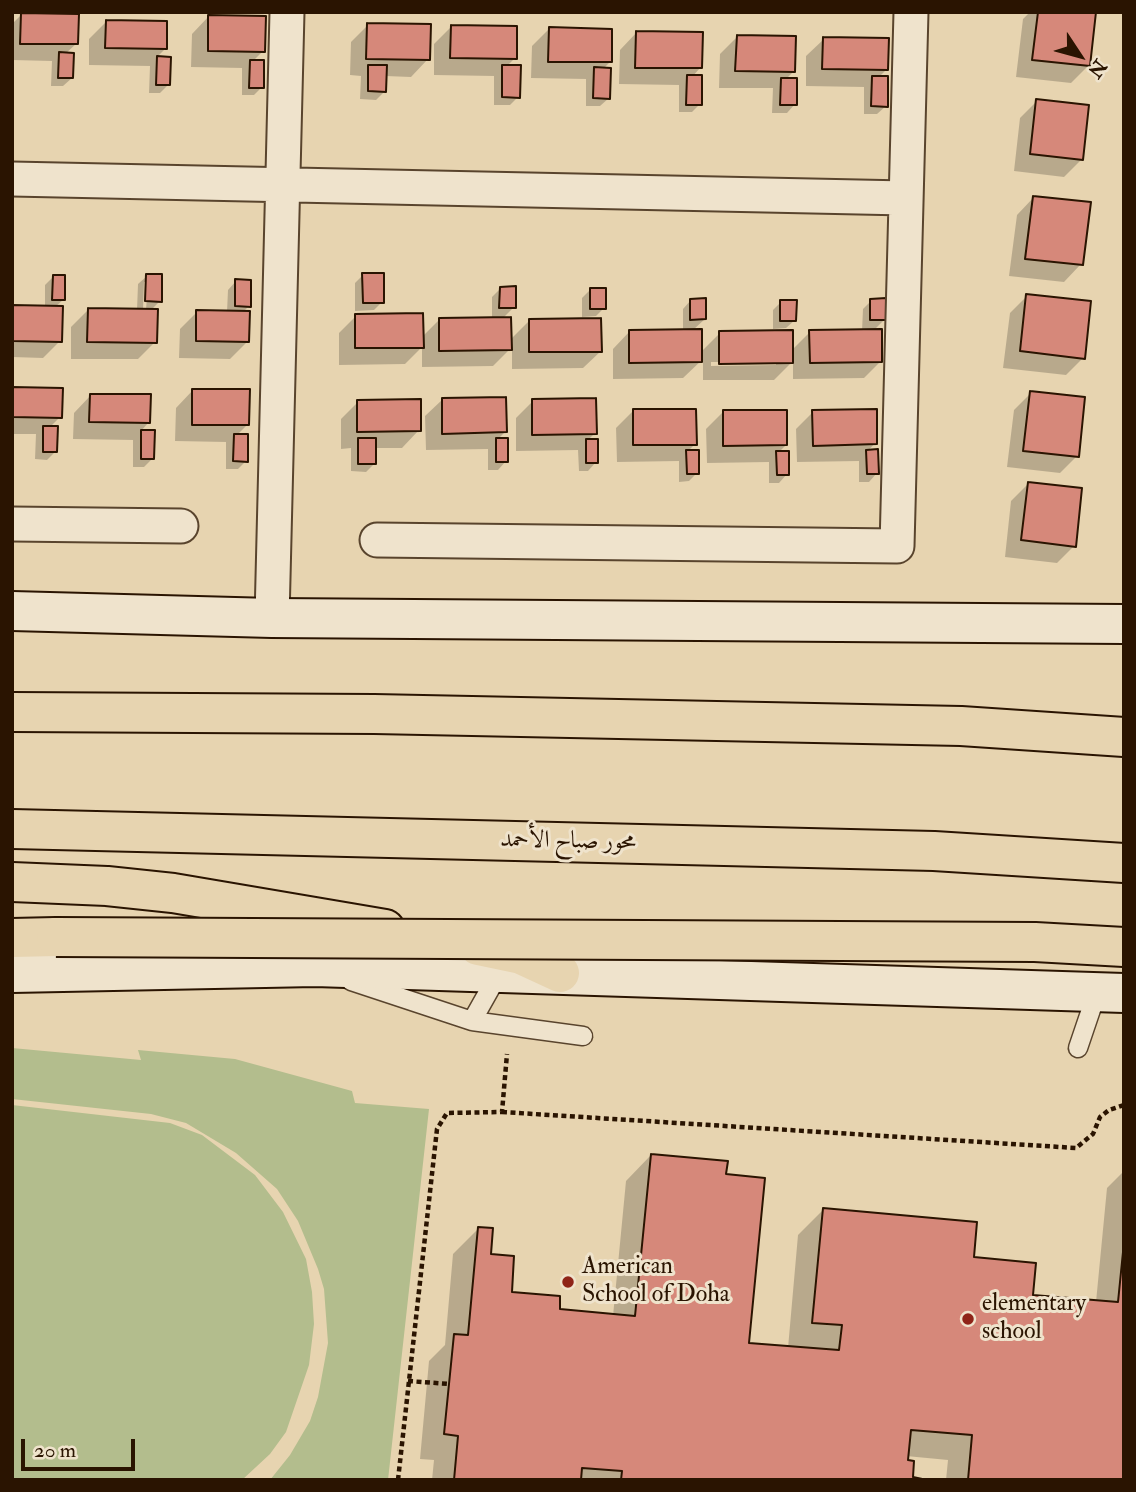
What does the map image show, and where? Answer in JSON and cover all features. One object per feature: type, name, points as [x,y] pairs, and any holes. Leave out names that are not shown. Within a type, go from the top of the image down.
[{"type":"highway","points":[[22,706],[961,726],[1124,737]]},
{"type":"highway","name":"محور صباح الأحمد","points":[[12,828],[934,851],[1124,863]]},
{"type":"highway","points":[[12,882],[107,886],[283,910],[508,952],[537,961],[560,974]]},
{"type":"highway","points":[[12,938],[1008,942],[1124,947]]},
{"type":"street","points":[[272,618],[287,12]]},
{"type":"street","points":[[377,540],[897,546],[911,12]]},
{"type":"street","points":[[12,179],[906,198]]},
{"type":"street","points":[[12,524],[181,526]]},
{"type":"street","points":[[12,611],[272,618],[1124,624]]},
{"type":"street","points":[[12,973],[315,967],[1110,993]]},
{"type":"lane","points":[[315,967],[471,1021],[583,1036]]},
{"type":"lane","points":[[471,1021],[500,972]]},
{"type":"lane","points":[[1077,1048],[1110,993]]},
{"type":"path","points":[[502,1112],[510,1026]]},
{"type":"path","points":[[398,1480],[437,1129],[447,1113],[502,1112],[1076,1148],[1093,1134],[1100,1117],[1109,1110],[1124,1105]]},
{"type":"path","points":[[408,1381],[449,1384]]},
{"type":"green space","points":[[12,1048],[141,1060],[138,1050],[235,1059],[352,1091],[355,1103],[429,1109],[388,1480],[270,1480],[290,1455],[310,1421],[318,1397],[328,1343],[324,1289],[318,1269],[298,1221],[277,1189],[236,1153],[186,1123],[151,1114],[12,1099]]},
{"type":"green space","points":[[12,1105],[170,1123],[202,1135],[255,1175],[283,1212],[306,1259],[312,1292],[314,1324],[309,1365],[286,1432],[270,1454],[242,1480],[12,1480]]},
{"type":"building","points":[[1038,12],[1096,12],[1090,66],[1032,60]]},
{"type":"building","points":[[21,13],[79,14],[78,44],[20,44]]},
{"type":"building","points":[[208,15],[266,16],[265,52],[208,51]]},
{"type":"building","points":[[106,20],[167,21],[167,49],[105,48]]},
{"type":"building","points":[[367,23],[431,24],[430,60],[366,59]]},
{"type":"building","points":[[451,25],[517,26],[517,59],[450,58]]},
{"type":"building","points":[[549,27],[612,29],[612,62],[548,62]]},
{"type":"building","points":[[636,31],[703,32],[702,68],[635,68]]},
{"type":"building","points":[[737,35],[796,36],[795,72],[735,71]]},
{"type":"building","points":[[823,37],[889,38],[888,70],[822,69]]},
{"type":"building","points":[[59,52],[74,53],[73,78],[58,78]]},
{"type":"building","points":[[157,56],[171,57],[170,85],[156,85]]},
{"type":"building","points":[[250,60],[264,60],[264,88],[249,88]]},
{"type":"building","points":[[368,65],[387,65],[386,92],[368,91]]},
{"type":"building","points":[[502,65],[521,65],[520,98],[502,97]]},
{"type":"building","points":[[594,67],[611,68],[610,99],[593,98]]},
{"type":"building","points":[[687,75],[702,75],[702,105],[686,105]]},
{"type":"building","points":[[872,76],[888,76],[888,107],[871,106]]},
{"type":"building","points":[[781,78],[797,78],[797,105],[780,105]]},
{"type":"building","points":[[1036,99],[1089,105],[1083,160],[1030,154]]},
{"type":"building","points":[[1033,196],[1091,202],[1083,265],[1025,259]]},
{"type":"building","points":[[362,273],[384,273],[384,303],[363,303]]},
{"type":"building","points":[[146,274],[162,274],[162,302],[145,301]]},
{"type":"building","points":[[53,275],[65,275],[65,300],[52,300]]},
{"type":"building","points":[[235,279],[251,280],[251,307],[235,306]]},
{"type":"building","points":[[516,286],[516,308],[499,308],[500,287]]},
{"type":"building","points":[[590,288],[606,288],[606,309],[590,309]]},
{"type":"building","points":[[1026,294],[1091,301],[1085,359],[1020,351]]},
{"type":"building","points":[[706,298],[706,319],[690,320],[690,299]]},
{"type":"building","points":[[886,298],[886,320],[870,320],[870,299]]},
{"type":"building","points":[[780,300],[797,300],[796,321],[780,321]]},
{"type":"building","points":[[12,305],[63,306],[62,342],[12,341]]},
{"type":"building","points":[[88,308],[158,309],[157,343],[87,342]]},
{"type":"building","points":[[196,310],[250,311],[249,342],[196,341]]},
{"type":"building","points":[[423,313],[424,348],[355,348],[355,314]]},
{"type":"building","points":[[511,317],[512,350],[439,351],[439,318]]},
{"type":"building","points":[[601,318],[602,352],[529,352],[529,319]]},
{"type":"building","points":[[702,329],[702,362],[629,363],[629,330]]},
{"type":"building","points":[[882,329],[882,362],[810,363],[809,330]]},
{"type":"building","points":[[793,330],[793,363],[719,364],[719,331]]},
{"type":"building","points":[[12,387],[63,388],[62,418],[12,417]]},
{"type":"building","points":[[192,389],[250,389],[249,425],[192,425]]},
{"type":"building","points":[[1030,391],[1085,397],[1079,457],[1023,451]]},
{"type":"building","points":[[90,394],[151,394],[150,423],[89,422]]},
{"type":"building","points":[[506,397],[507,432],[442,434],[442,398]]},
{"type":"building","points":[[596,398],[597,434],[532,435],[532,399]]},
{"type":"building","points":[[421,399],[421,431],[357,432],[357,400]]},
{"type":"building","points":[[633,409],[696,409],[697,445],[633,445]]},
{"type":"building","points":[[877,409],[877,444],[813,446],[812,410]]},
{"type":"building","points":[[723,410],[787,410],[787,445],[723,446]]},
{"type":"building","points":[[43,426],[58,426],[57,452],[43,452]]},
{"type":"building","points":[[141,430],[155,430],[154,459],[141,459]]},
{"type":"building","points":[[234,434],[248,434],[248,462],[233,461]]},
{"type":"building","points":[[358,438],[376,438],[376,464],[358,464]]},
{"type":"building","points":[[496,438],[508,438],[508,462],[496,462]]},
{"type":"building","points":[[586,439],[598,439],[598,463],[586,463]]},
{"type":"building","points":[[878,449],[879,474],[867,474],[866,450]]},
{"type":"building","points":[[686,450],[699,450],[699,474],[687,474]]},
{"type":"building","points":[[776,451],[789,451],[789,475],[777,475]]},
{"type":"building","points":[[1028,482],[1082,488],[1076,547],[1021,540]]},
{"type":"building","name":"elementary school","points":[[651,1154],[728,1161],[726,1174],[765,1178],[749,1343],[839,1350],[842,1325],[812,1323],[823,1208],[977,1222],[974,1257],[1036,1263],[1033,1295],[1118,1302],[1124,1242],[1124,1480],[968,1480],[972,1435],[911,1430],[908,1460],[914,1461],[913,1477],[927,1480],[621,1480],[622,1471],[582,1468],[581,1480],[454,1480],[458,1436],[444,1434],[454,1334],[468,1335],[478,1227],[493,1228],[491,1254],[514,1256],[512,1292],[560,1296],[560,1309],[635,1316]]},
{"type":"place","name":"American School of Doha","points":[[568,1282]]},
{"type":"place","name":"elementary school","points":[[968,1319]]}]
